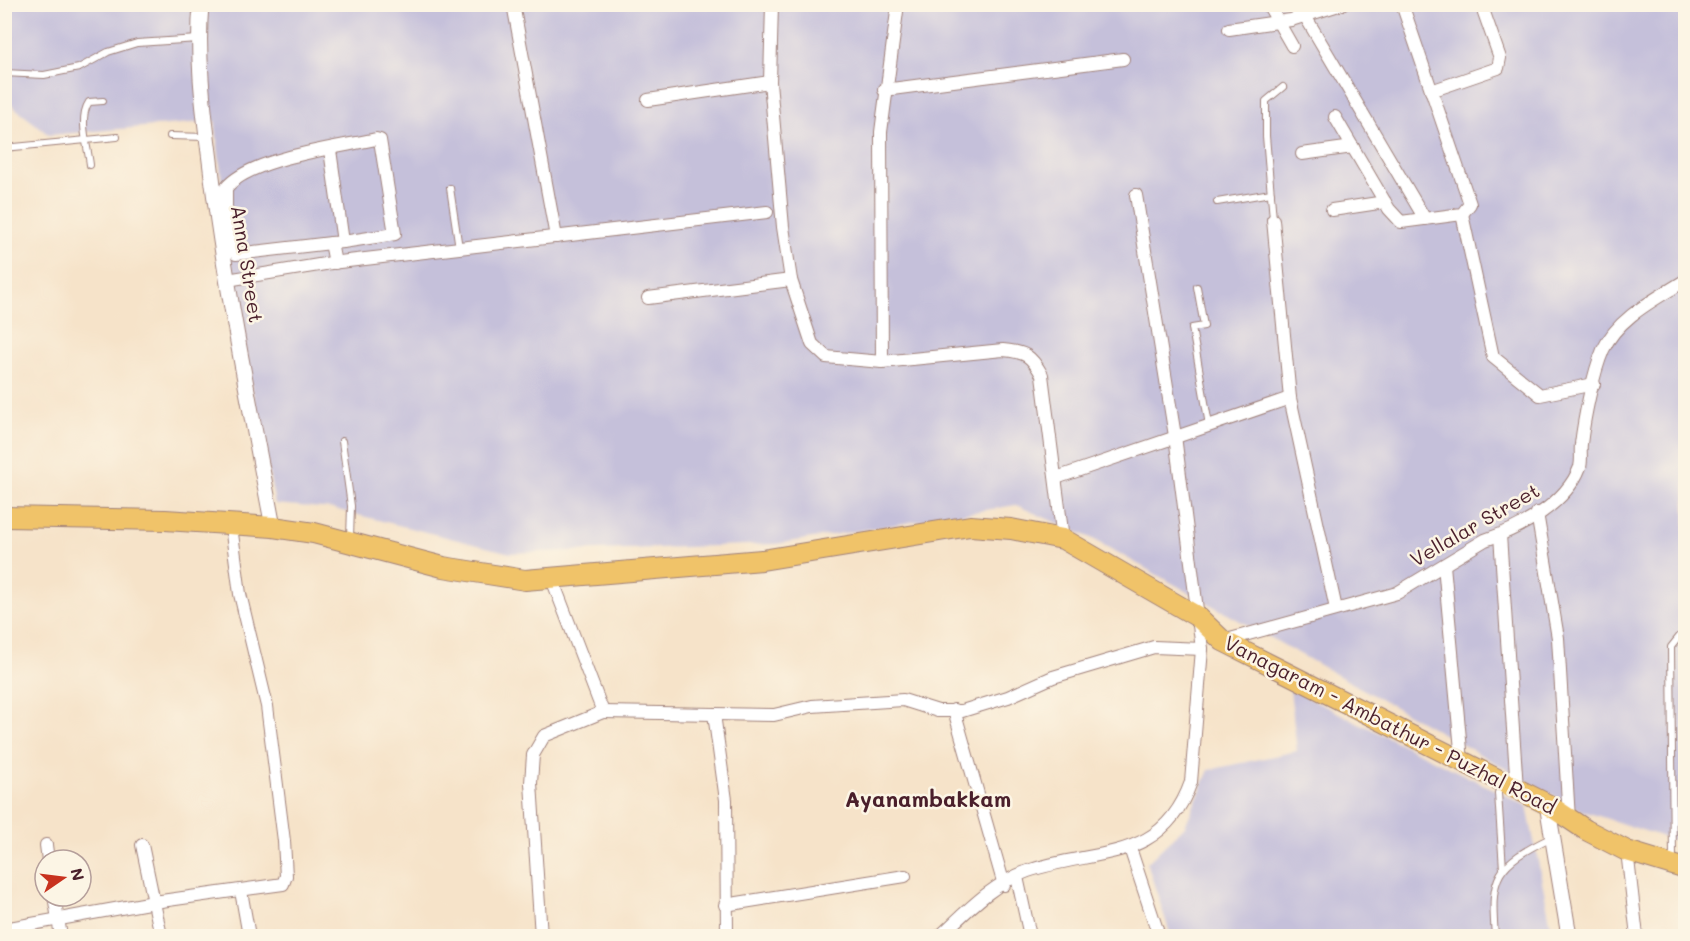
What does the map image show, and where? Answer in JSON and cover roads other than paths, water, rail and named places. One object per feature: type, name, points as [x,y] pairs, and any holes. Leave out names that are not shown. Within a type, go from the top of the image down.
[{"type":"main road","name":"Vanagaram - Ambathur - Puzhal Road","points":[[4,517],[165,520],[273,527],[314,533],[443,567],[525,580],[762,560],[970,526],[1011,529],[1063,539],[1197,617],[1223,641],[1462,761],[1507,791],[1547,804],[1627,851],[1679,867]]},
{"type":"street","name":"Anna Street","points":[[201,4],[198,39],[207,137],[227,280],[273,527]]},
{"type":"street","points":[[513,4],[556,237]]},
{"type":"street","points":[[772,4],[770,82],[775,158],[791,280],[812,344],[826,357],[882,362],[1003,350],[1023,352],[1035,363],[1042,375],[1063,539]]},
{"type":"street","points":[[882,362],[881,132],[884,90],[898,4]]},
{"type":"street","points":[[1268,4],[1292,46]]},
{"type":"street","points":[[1299,4],[1425,219]]},
{"type":"street","points":[[1229,29],[1278,22],[1342,4]]},
{"type":"street","points":[[1335,117],[1385,202],[1401,222],[1462,214],[1470,204],[1402,4]]},
{"type":"street","points":[[1431,91],[1498,68],[1500,58],[1481,4]]},
{"type":"street","points":[[884,90],[1123,59]]},
{"type":"street","points":[[648,100],[770,82]]},
{"type":"street","points":[[380,140],[395,234],[338,243],[236,254],[229,226],[226,188],[234,177],[256,166],[330,150],[380,140]]},
{"type":"street","points":[[1302,154],[1353,147]]},
{"type":"street","points":[[330,150],[338,243],[335,263]]},
{"type":"street","points":[[940,936],[982,897],[1027,872],[1130,848],[1172,821],[1188,793],[1191,782],[1202,649],[1175,436],[1136,195]]},
{"type":"street","points":[[1332,210],[1385,202]]},
{"type":"street","points":[[227,280],[335,263],[767,212]]},
{"type":"street","points":[[1462,214],[1492,357],[1540,395],[1594,384]]},
{"type":"street","points":[[1273,220],[1290,398],[1336,609]]},
{"type":"street","points":[[648,298],[791,280]]},
{"type":"street","name":"Vellalar Street","points":[[1223,641],[1397,592],[1485,540],[1500,535],[1552,506],[1570,488],[1581,464],[1580,446],[1603,350],[1623,322],[1686,280]]},
{"type":"street","points":[[1056,478],[1290,398]]},
{"type":"street","points":[[1537,513],[1558,638],[1569,819]]},
{"type":"street","points":[[4,928],[154,902],[283,884],[286,876],[267,706],[240,594],[231,526]]},
{"type":"street","points":[[1500,535],[1507,791]]},
{"type":"street","points":[[1444,565],[1462,761]]},
{"type":"street","points":[[552,579],[603,712]]},
{"type":"street","points":[[541,936],[531,783],[533,755],[544,736],[603,712],[774,715],[812,706],[903,700],[938,711],[954,711],[1008,697],[1053,677],[1154,647],[1202,649]]},
{"type":"street","points":[[954,711],[1004,885]]},
{"type":"street","points":[[714,714],[726,800],[727,936]]},
{"type":"street","points":[[1547,804],[1569,936]]},
{"type":"street","points":[[142,845],[160,936]]},
{"type":"street","points":[[1130,848],[1159,936]]},
{"type":"street","points":[[1627,851],[1636,936]]},
{"type":"street","points":[[725,906],[905,876]]},
{"type":"street","points":[[1017,877],[1030,936]]},
{"type":"street","points":[[241,891],[249,936]]},
{"type":"street","points":[[56,908],[62,936]]},
{"type":"lane","points":[[4,73],[44,75],[79,68],[108,52],[137,43],[198,39]]},
{"type":"lane","points":[[1273,220],[1265,118],[1266,101],[1283,87]]},
{"type":"lane","points":[[90,165],[86,108],[89,102],[103,101]]},
{"type":"lane","points":[[170,136],[207,137]]},
{"type":"lane","points":[[4,148],[117,137]]},
{"type":"lane","points":[[450,188],[459,248]]},
{"type":"lane","points":[[1217,202],[1270,193]]},
{"type":"lane","points":[[4,206],[8,235]]},
{"type":"lane","points":[[1197,287],[1204,326],[1192,328],[1209,425]]},
{"type":"lane","points":[[342,441],[351,506],[350,542]]},
{"type":"lane","points":[[1679,867],[1671,647],[1679,637],[1686,634]]},
{"type":"lane","points":[[1495,936],[1494,888],[1503,869],[1507,791]]},
{"type":"lane","points":[[1503,869],[1530,848],[1552,836]]},
{"type":"district","name":"Ayanambakkam","points":[[928,799]]}]
